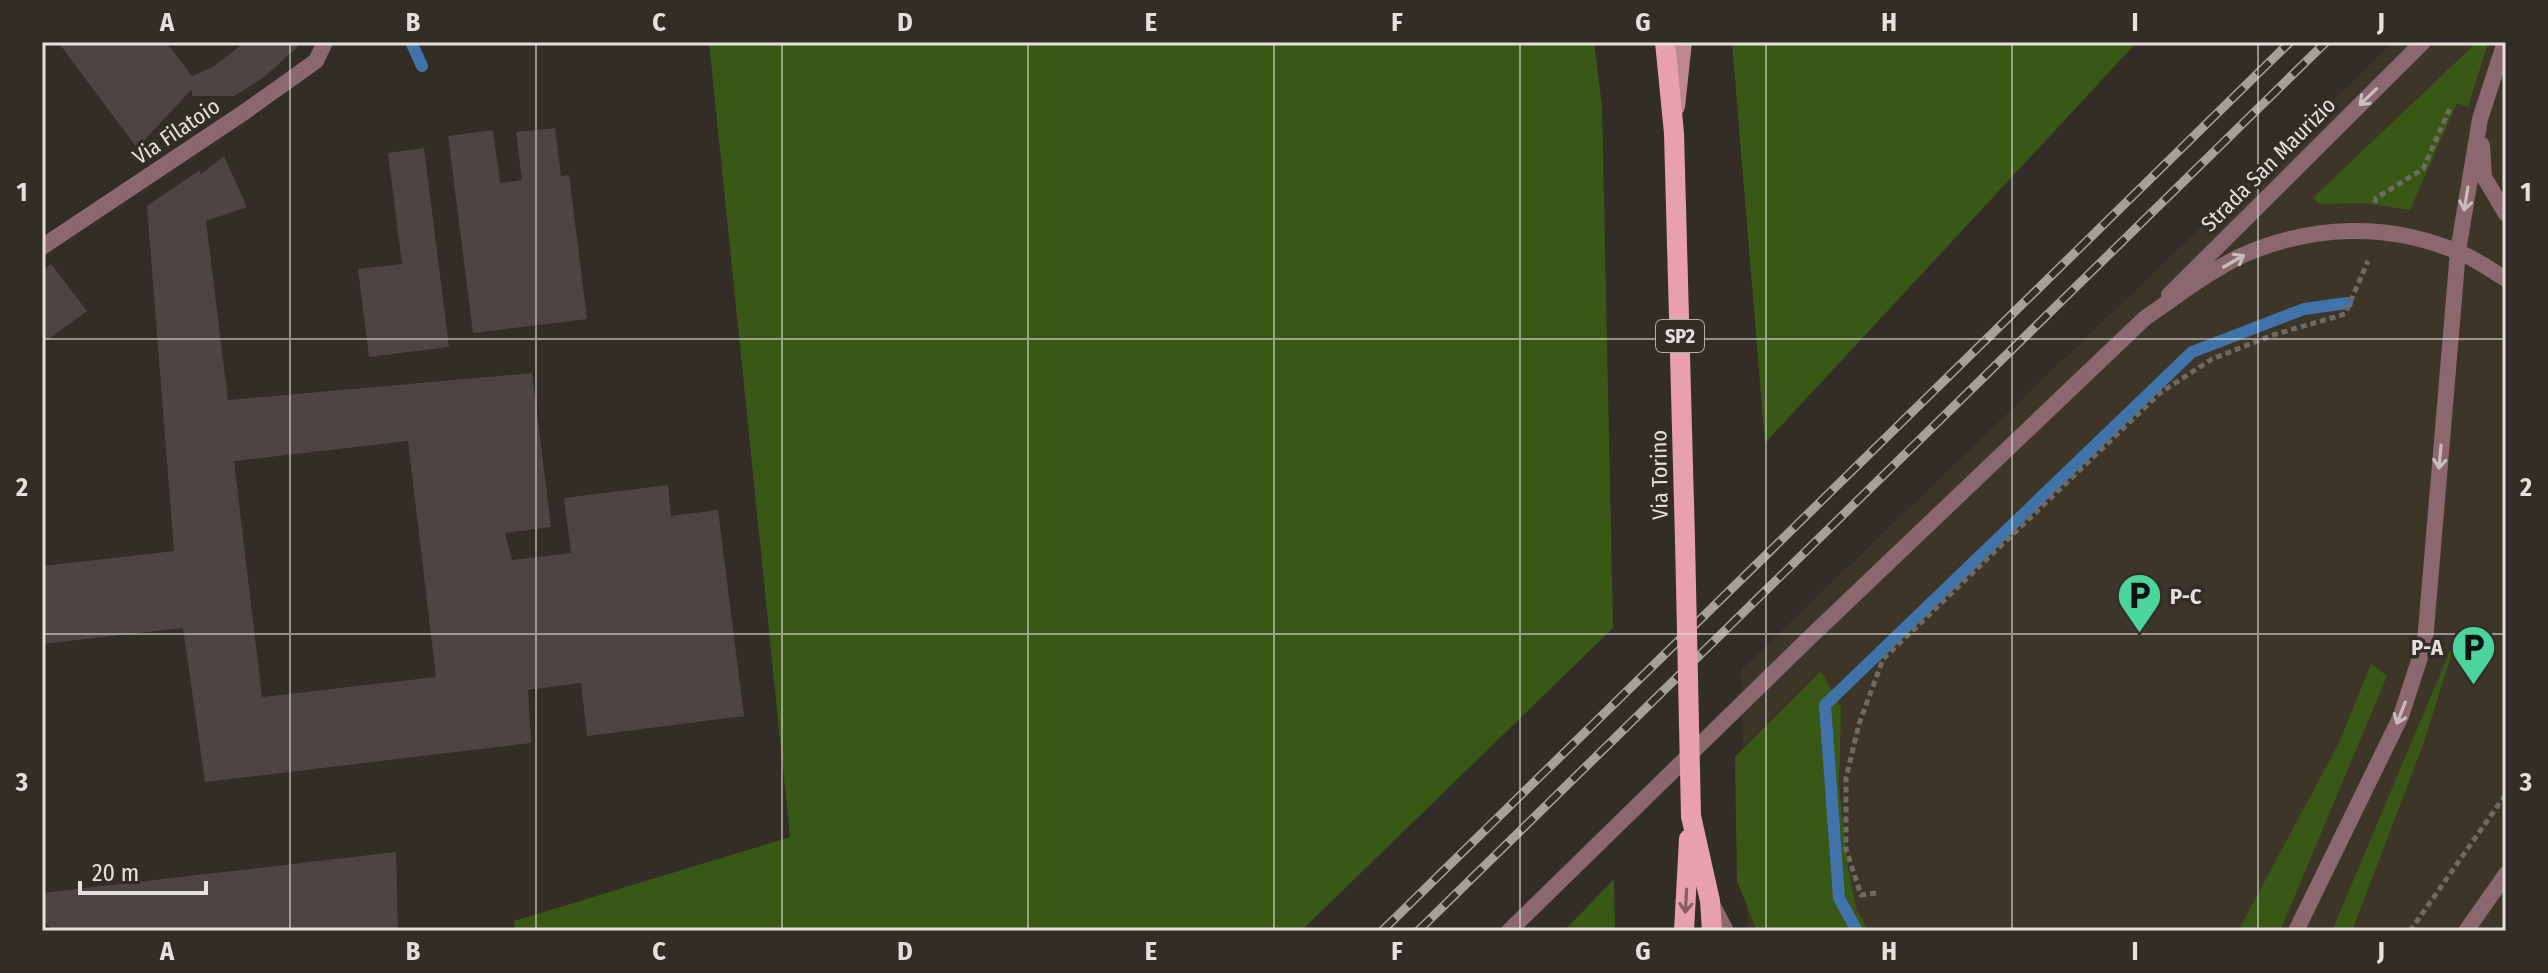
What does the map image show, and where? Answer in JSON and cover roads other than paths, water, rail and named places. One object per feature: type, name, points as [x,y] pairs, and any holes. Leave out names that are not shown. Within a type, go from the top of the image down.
[{"type":"main road","name":"SP2","points":[[1665,42],[1674,133]]},
{"type":"main road","points":[[1674,133],[1684,42]]},
{"type":"main road","name":"Via Torino","points":[[1674,133],[1691,816],[1684,931]]},
{"type":"main road","name":"Via Torino","points":[[1691,816],[1710,901],[1712,931]]},
{"type":"street","name":"Via Filatoio","points":[[42,247],[316,61],[325,42]]},
{"type":"street","name":"Strada San Maurizio","points":[[2145,318],[2423,42]]},
{"type":"street","points":[[2296,931],[2401,716],[2425,642],[2458,251],[2480,119],[2505,42]]},
{"type":"street","points":[[2480,119],[2484,177],[2506,214]]},
{"type":"street","points":[[1509,931],[1806,641],[2145,318],[2242,256],[2306,235],[2370,229],[2458,251],[2506,279]]},
{"type":"street","points":[[2466,931],[2506,874]]},
{"type":"street","points":[[1710,901],[1726,931]]},
{"type":"waterway","points":[[411,42],[422,66]]},
{"type":"waterway","points":[[1857,931],[1839,898],[1825,705],[2192,352],[2304,309],[2347,303]]},
{"type":"railway","points":[[1382,931],[2290,42]]},
{"type":"railway","points":[[1418,931],[2326,42]]},
{"type":"place","name":"P-C","points":[[2139,635]]},
{"type":"place","name":"P-A","points":[[2474,686]]}]
